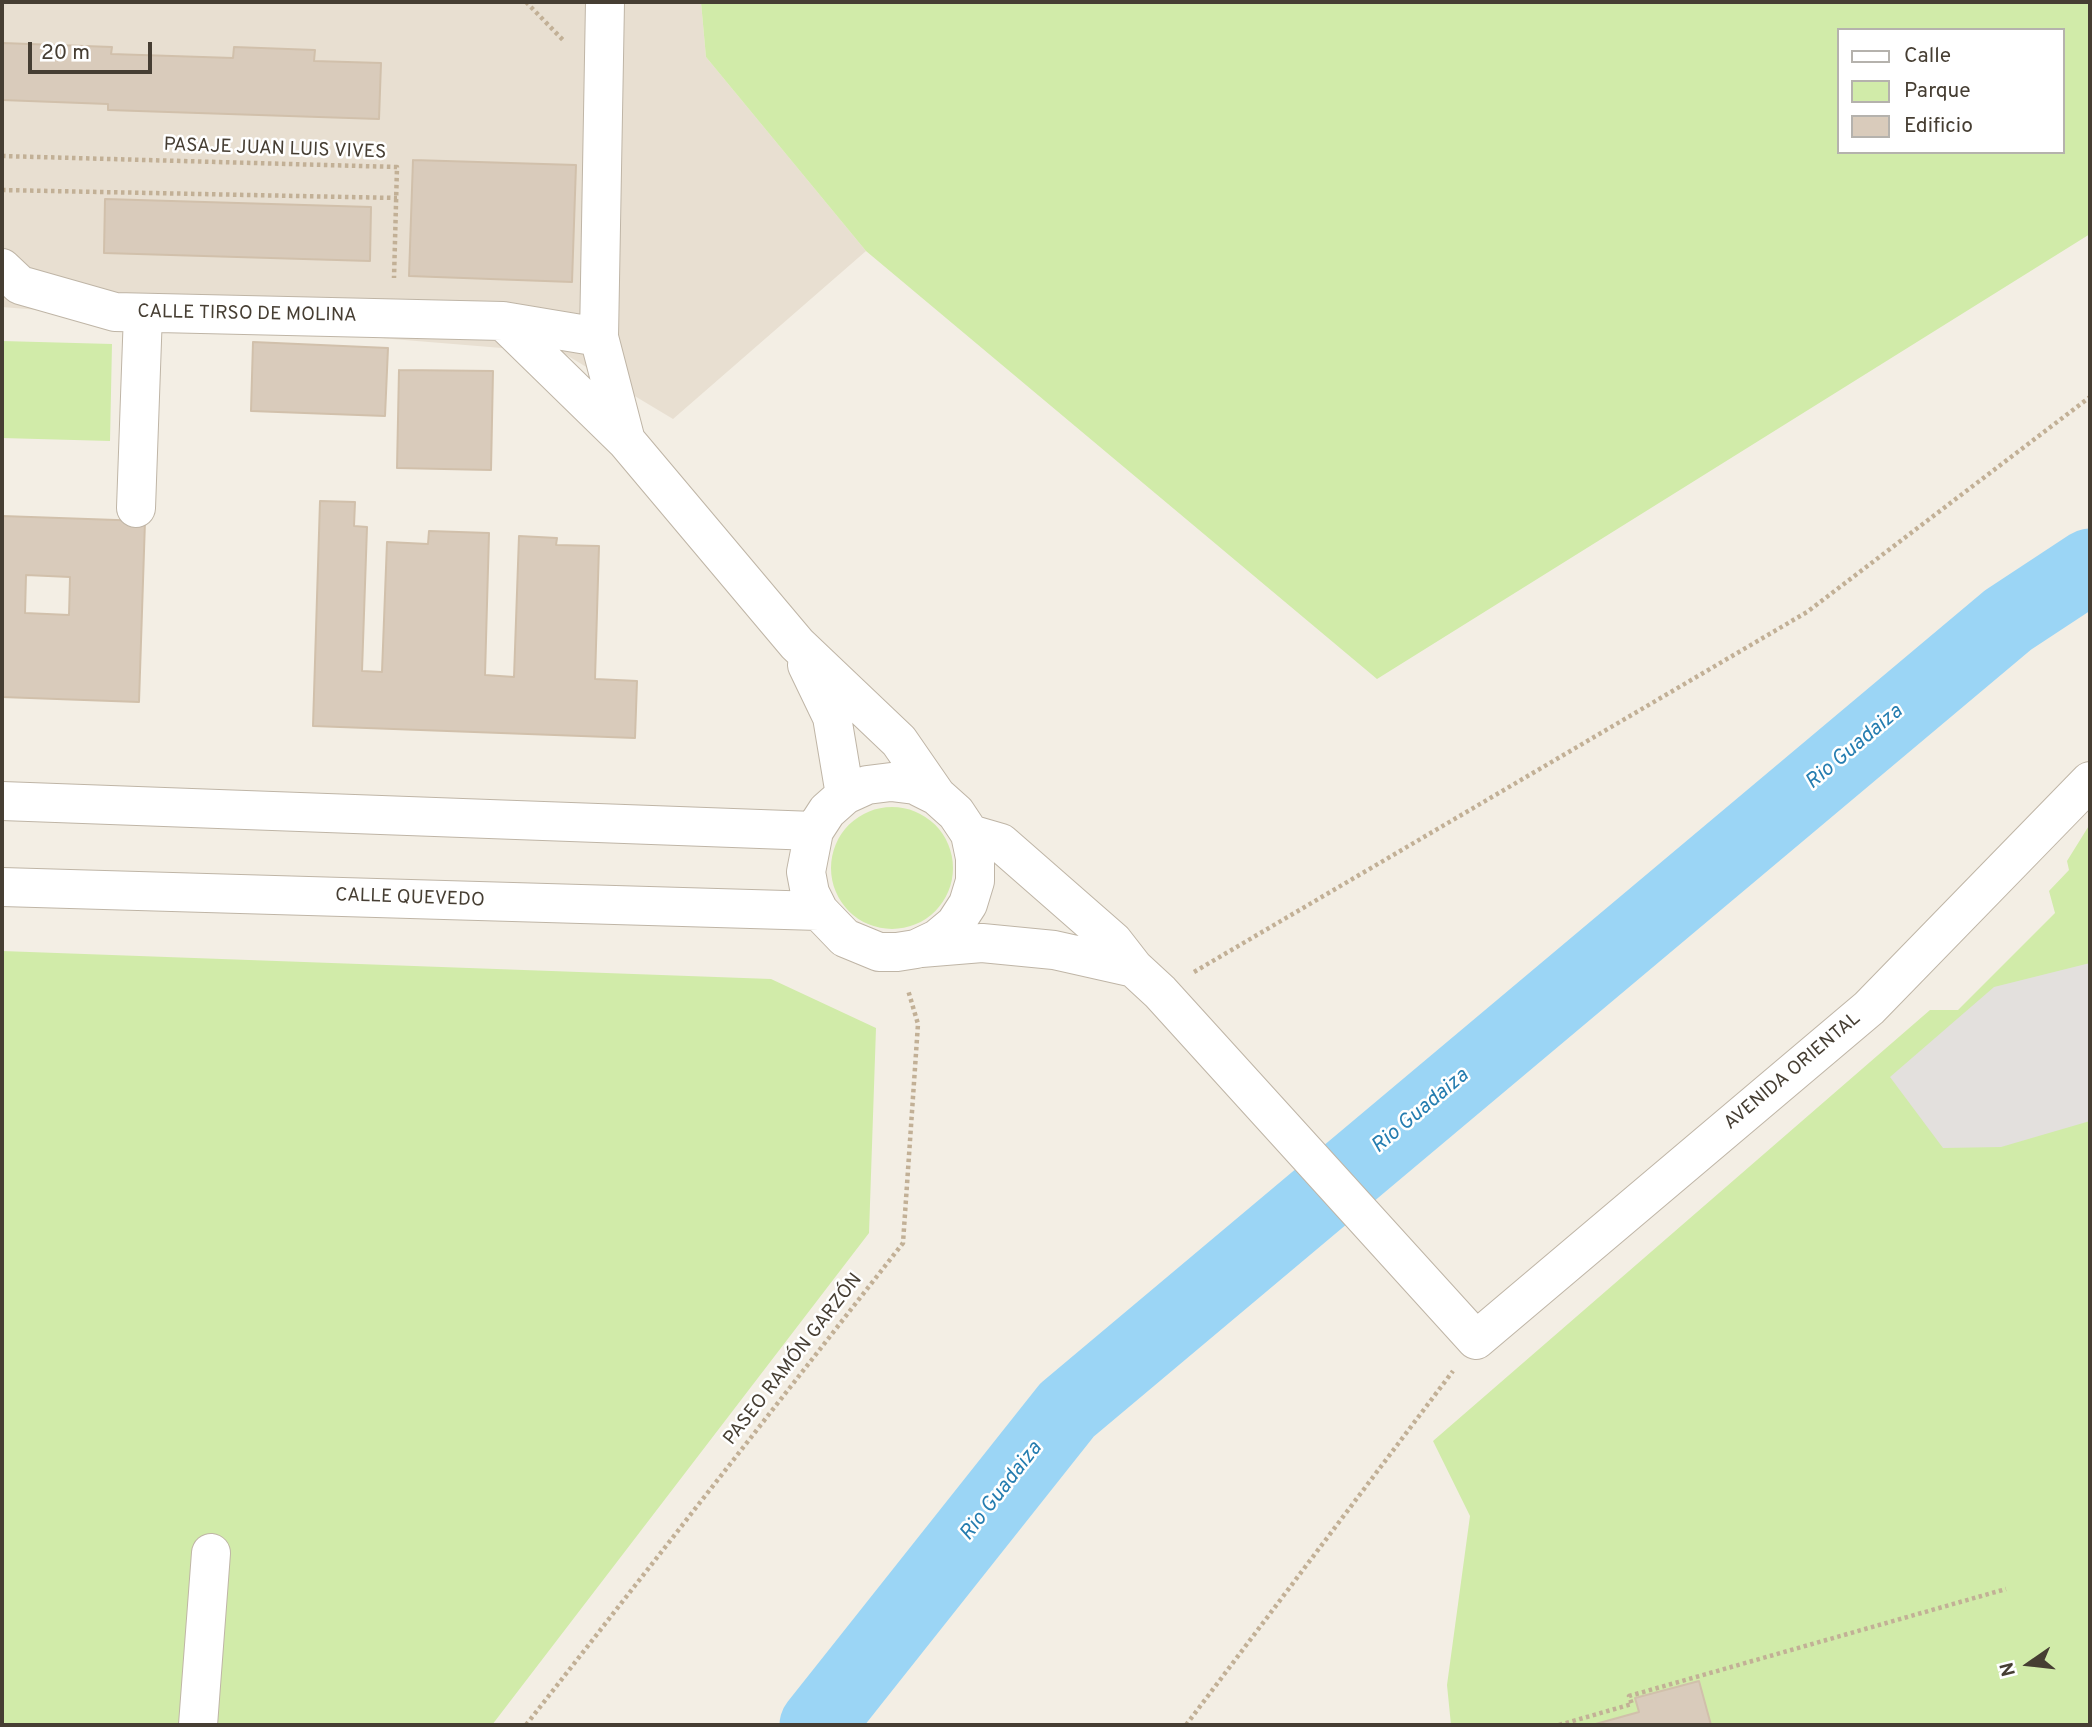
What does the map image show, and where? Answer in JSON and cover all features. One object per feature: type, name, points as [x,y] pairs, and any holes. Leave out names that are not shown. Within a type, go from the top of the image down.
[{"type":"street","points":[[605,2],[599,337],[626,442]]},
{"type":"street","name":"CALLE TIRSO DE MOLINA","points":[[8,281],[114,312],[503,321],[599,337]]},
{"type":"street","points":[[136,508],[143,313]]},
{"type":"street","points":[[503,321],[626,442],[797,644],[900,741],[937,796],[956,813],[970,834],[975,858],[975,881],[968,904],[955,923],[937,939],[906,951]]},
{"type":"street","points":[[797,644],[831,717],[845,795]]},
{"type":"street","name":"AVENIDA ORIENTAL","points":[[1476,1340],[1869,1008],[2090,781]]},
{"type":"street","points":[[937,796],[915,785],[891,782],[867,785],[845,795],[827,811],[814,831],[806,872],[810,892],[819,912],[831,926],[861,947],[906,951],[982,943],[1054,950],[1147,980]]},
{"type":"street","points":[[2,801],[814,831]]},
{"type":"street","points":[[970,834],[1001,843],[1113,941],[1476,1340]]},
{"type":"street","name":"CALLE QUEVEDO","points":[[2,887],[819,912]]},
{"type":"street","points":[[198,1725],[211,1553]]},
{"type":"path","name":"PASAJE JUAN LUIS VIVES","points":[[2,156],[397,167],[393,318]]},
{"type":"path","points":[[2,190],[397,198]]},
{"type":"path","points":[[1147,980],[1807,612],[2090,397]]},
{"type":"path","name":"PASEO RAMÓN GARZÓN","points":[[526,1725],[903,1243],[918,1024],[906,951]]},
{"type":"path","points":[[1186,1725],[1476,1340]]},
{"type":"path","points":[[1559,1725],[1632,1704],[1629,1696],[2006,1589]]},
{"type":"shaded area","points":[[2,2],[701,2],[706,57],[866,251],[673,419],[563,353],[2,307]]},
{"type":"shaded area","points":[[2090,963],[2090,1121],[2001,1147],[1943,1148],[1890,1077],[1994,987]]},
{"type":"green space","points":[[701,2],[2090,2],[2090,234],[1377,679],[866,251],[706,57]]},
{"type":"green space","points":[[2,341],[112,344],[110,441],[2,438]]},
{"type":"green space","points":[[892,807],[916,811],[935,825],[949,844],[953,868],[949,892],[935,911],[916,925],[892,929],[868,925],[849,911],[835,892],[831,868],[835,844],[849,825],[868,811]]},
{"type":"green space","points":[[2090,824],[2090,1725],[1451,1725],[1447,1685],[1470,1516],[1433,1441],[1930,1010],[1958,1010],[2055,913],[2049,891],[2069,870],[2067,861]]},
{"type":"green space","points":[[2,951],[771,979],[876,1028],[869,1233],[492,1725],[2,1725]]},
{"type":"building","points":[[2,43],[112,47],[111,54],[233,58],[234,47],[315,50],[314,61],[381,63],[379,119],[108,110],[108,104],[2,100]]},
{"type":"building","points":[[413,160],[576,165],[572,282],[409,276]]},
{"type":"building","points":[[105,199],[371,207],[370,261],[104,253]]},
{"type":"building","points":[[253,342],[388,348],[385,416],[251,411]]},
{"type":"building","points":[[399,370],[493,371],[491,470],[397,468]]},
{"type":"building","points":[[320,501],[355,502],[354,526],[367,527],[362,671],[382,672],[387,542],[428,544],[429,531],[489,533],[485,675],[514,677],[519,536],[557,538],[556,545],[599,546],[595,679],[637,681],[635,738],[313,726]]},
{"type":"building","points":[[2,516],[145,521],[139,702],[2,697]],"holes":[[[26,575],[70,577],[69,615],[25,613]]]},
{"type":"building","points":[[1699,1681],[1711,1725],[1592,1725],[1639,1712],[1635,1698]]},
{"type":"waterway","name":"Rio Guadaiza","points":[[817,1725],[1067,1410],[2008,620],[2090,566]]}]
